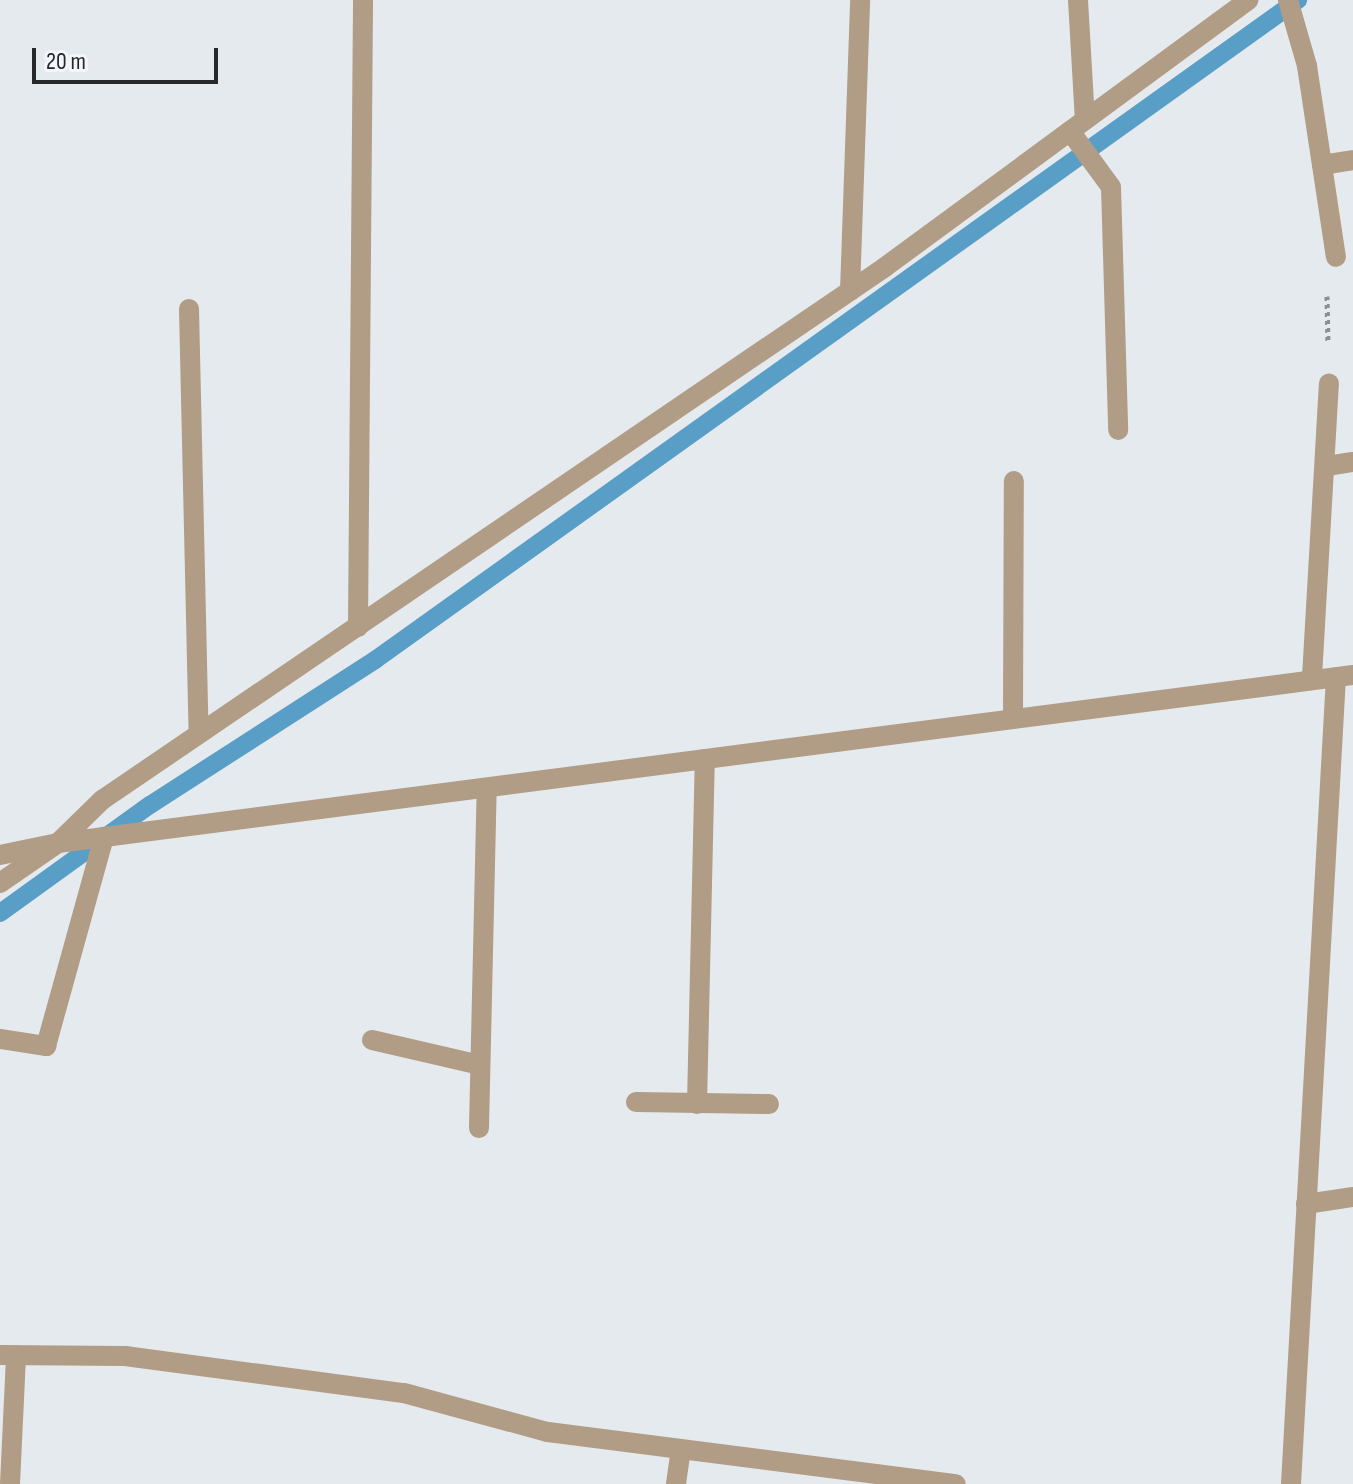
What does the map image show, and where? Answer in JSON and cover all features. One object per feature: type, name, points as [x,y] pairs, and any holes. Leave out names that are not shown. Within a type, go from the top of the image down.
[{"type":"street","points":[[358,627],[363,0]]},
{"type":"street","points":[[850,291],[860,0]]},
{"type":"street","points":[[1078,0],[1077,126],[1111,187],[1118,430]]},
{"type":"street","points":[[0,883],[58,843],[102,800],[850,291],[1249,0]]},
{"type":"street","points":[[1288,0],[1307,66],[1336,257]]},
{"type":"street","points":[[1322,165],[1353,160]]},
{"type":"street","points":[[189,309],[199,734]]},
{"type":"street","points":[[1312,677],[1327,466],[1329,383]]},
{"type":"street","points":[[1327,466],[1353,462]]},
{"type":"street","points":[[1013,717],[1014,481]]},
{"type":"street","points":[[0,855],[58,843],[1312,677],[1345,676],[1306,1204],[1291,1484]]},
{"type":"street","points":[[697,1104],[705,759]]},
{"type":"street","points":[[479,1128],[487,788]]},
{"type":"street","points":[[0,1039],[46,1046],[104,837]]},
{"type":"street","points":[[372,1040],[480,1065]]},
{"type":"street","points":[[636,1102],[769,1104]]},
{"type":"street","points":[[1306,1204],[1353,1197]]},
{"type":"street","points":[[10,1484],[8,1355],[125,1356],[389,1391],[548,1432],[956,1484]]},
{"type":"street","points":[[676,1484],[681,1449]]},
{"type":"path","points":[[1329,383],[1326,281],[1336,257]]},
{"type":"waterway","points":[[0,913],[150,805],[375,660],[1298,0]]}]
